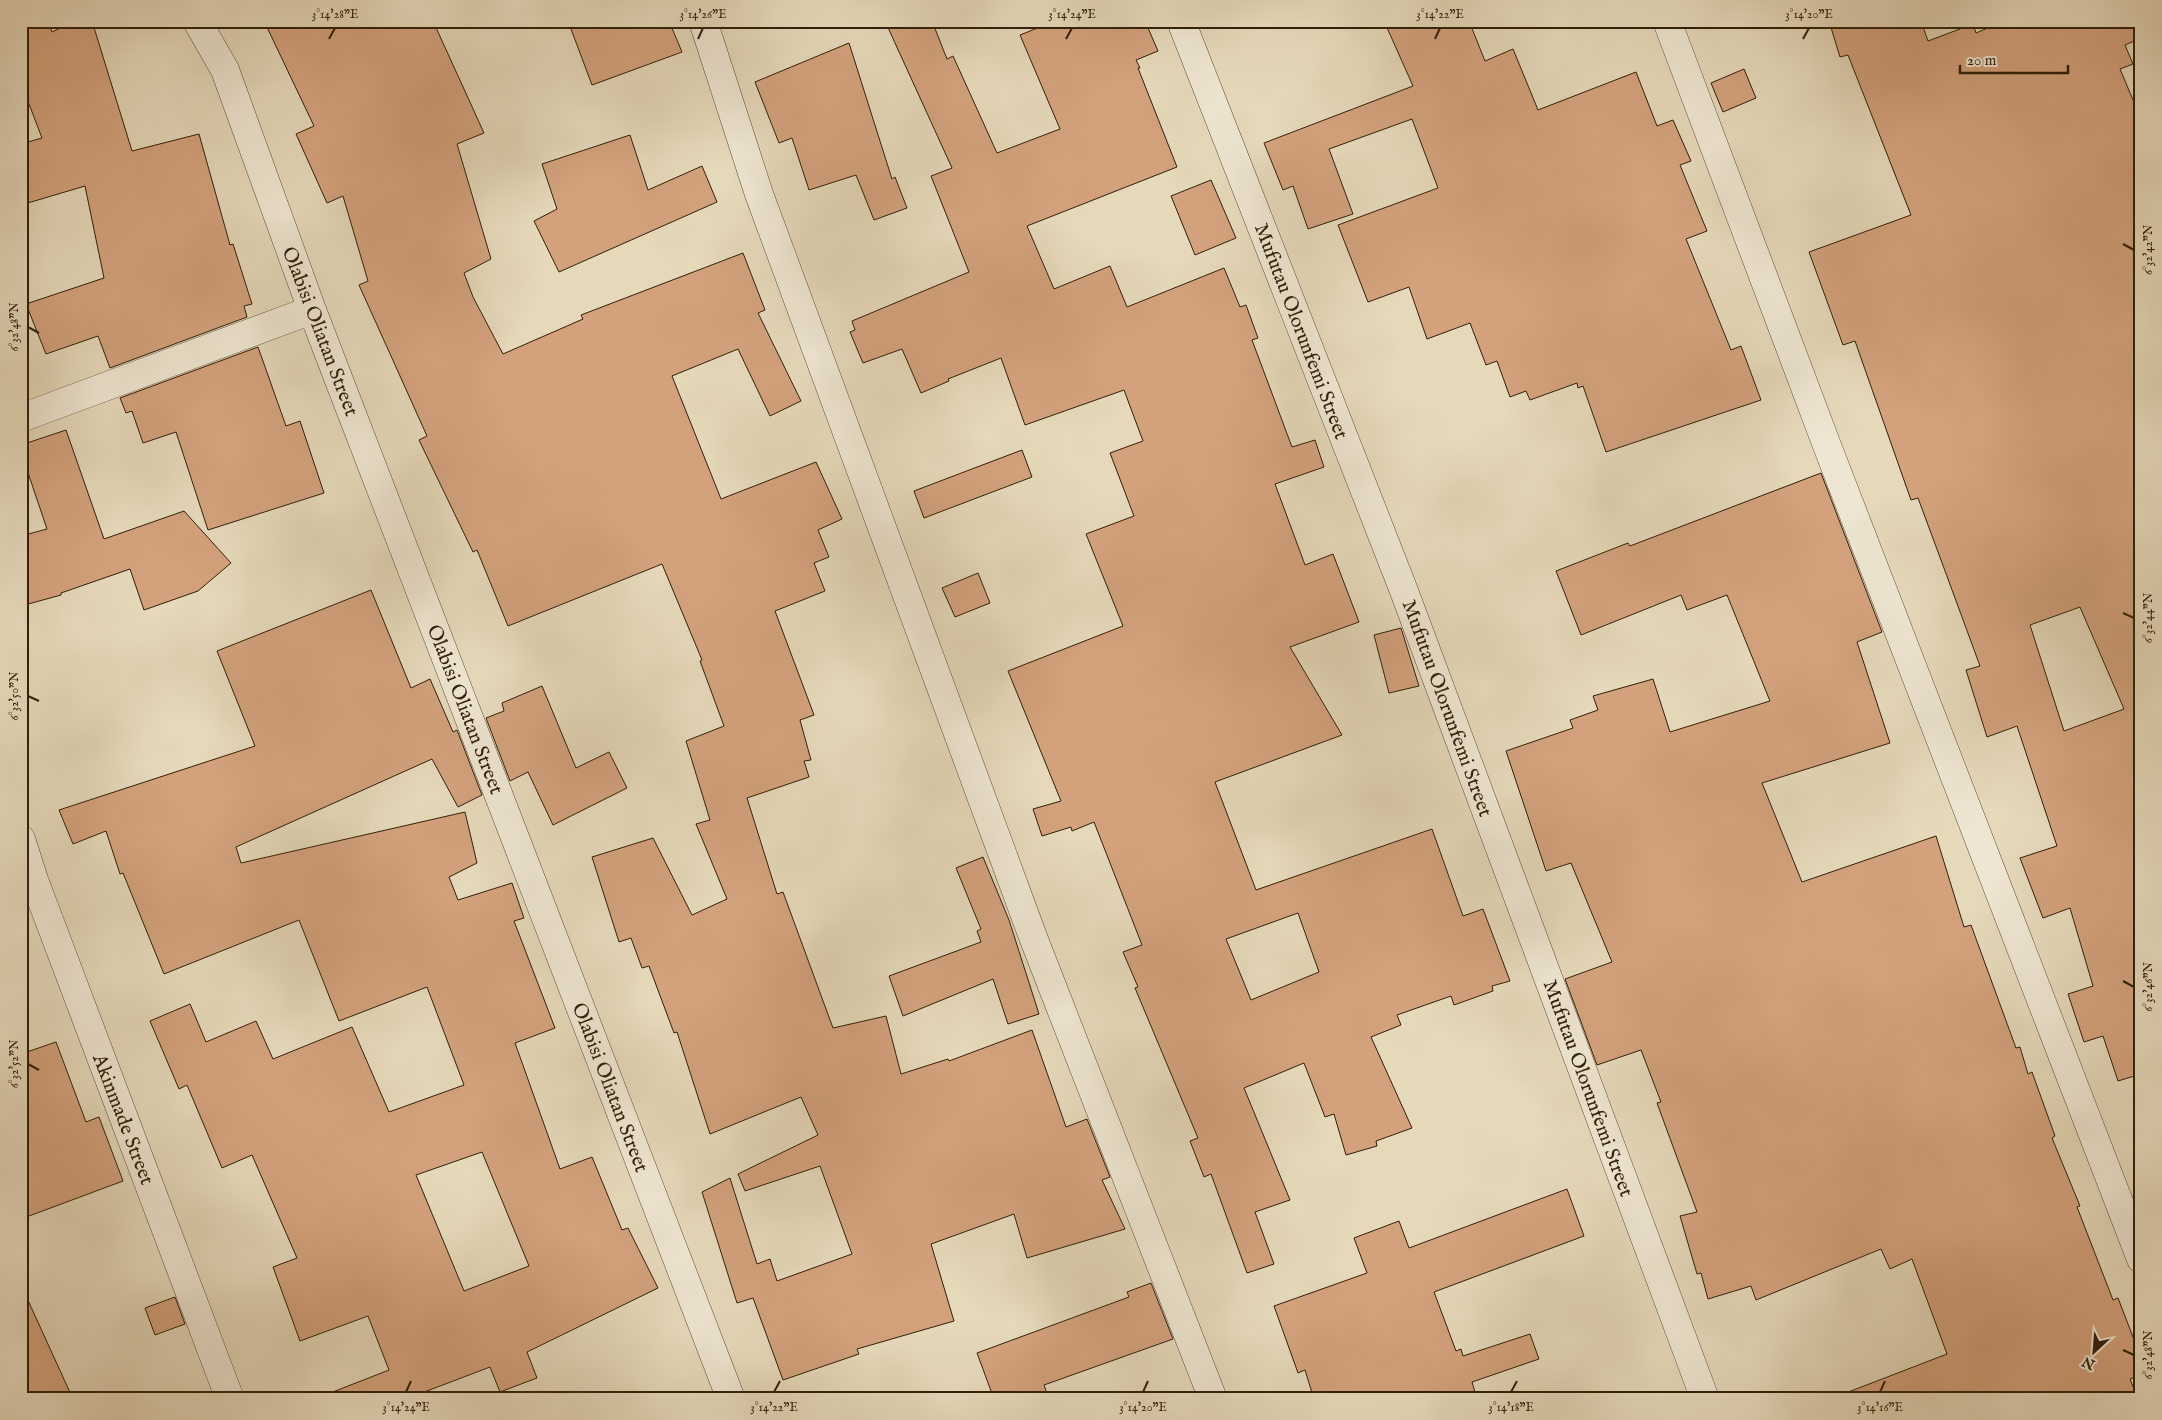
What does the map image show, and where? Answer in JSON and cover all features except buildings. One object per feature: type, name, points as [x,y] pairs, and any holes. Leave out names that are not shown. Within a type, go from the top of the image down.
[{"type":"street","name":"Olabisi Oliatan Street","points":[[198,21],[224,70],[312,310],[731,1399]]},
{"type":"street","points":[[703,21],[759,194],[1022,909],[1213,1399]]},
{"type":"street","name":"Mufutau Olorunfemi Street","points":[[1181,21],[1404,590],[1705,1399]]},
{"type":"street","points":[[1667,21],[1822,434],[2141,1259]]},
{"type":"street","points":[[21,418],[312,310]]},
{"type":"street","name":"Akinmade Street","points":[[21,839],[34,880],[230,1399]]}]
